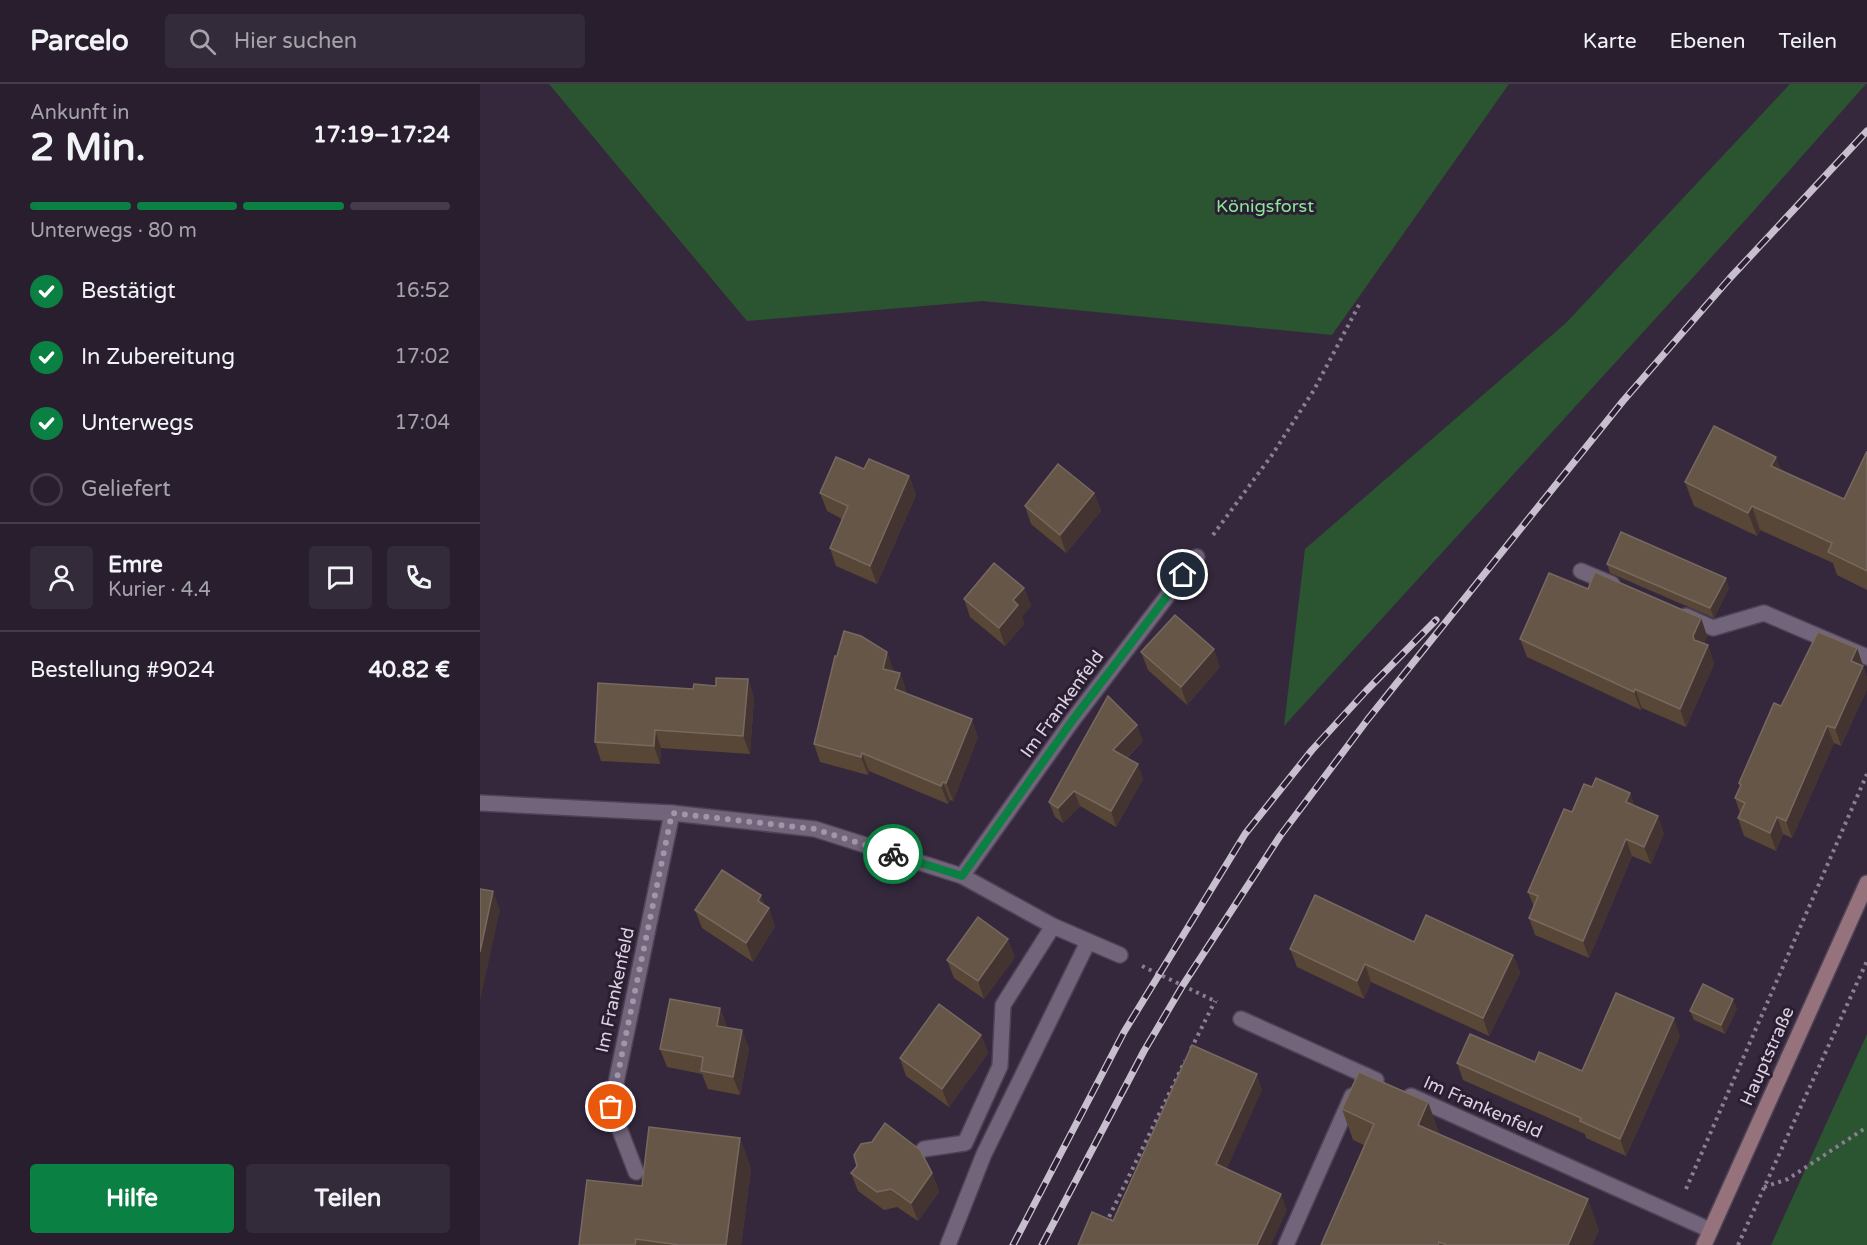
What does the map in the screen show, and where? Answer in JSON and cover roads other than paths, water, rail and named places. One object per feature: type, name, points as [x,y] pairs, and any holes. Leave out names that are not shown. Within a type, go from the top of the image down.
[{"type":"main road","name":"Hauptstraße","points":[[1704,1245],[1867,883]]},
{"type":"street","name":"Im Frankenfeld","points":[[962,876],[1072,721],[1197,557]]},
{"type":"street","points":[[1581,571],[1625,590]]},
{"type":"street","points":[[1669,609],[1713,628],[1764,614],[1867,657]]},
{"type":"street","points":[[480,802],[672,813],[815,829],[962,876],[1053,926],[1120,955]]},
{"type":"street","name":"Im Frankenfeld","points":[[636,1172],[611,1107],[672,813]]},
{"type":"street","points":[[924,1149],[966,1143],[1000,1066],[1003,1005],[1053,926]]},
{"type":"street","points":[[948,1245],[984,1154],[1088,942]]},
{"type":"street","name":"Im Frankenfeld","points":[[1241,1019],[1710,1230]]},
{"type":"street","points":[[1286,1245],[1362,1074]]},
{"type":"railway","points":[[1042,1245],[1144,1051],[1183,985],[1280,836],[1368,719],[1623,401],[1730,278],[1867,131]]},
{"type":"railway","points":[[1013,1245],[1124,1032],[1245,834],[1312,750],[1436,620]]},
{"type":"park label","name":"Königsforst","points":[[1265,206]]}]
